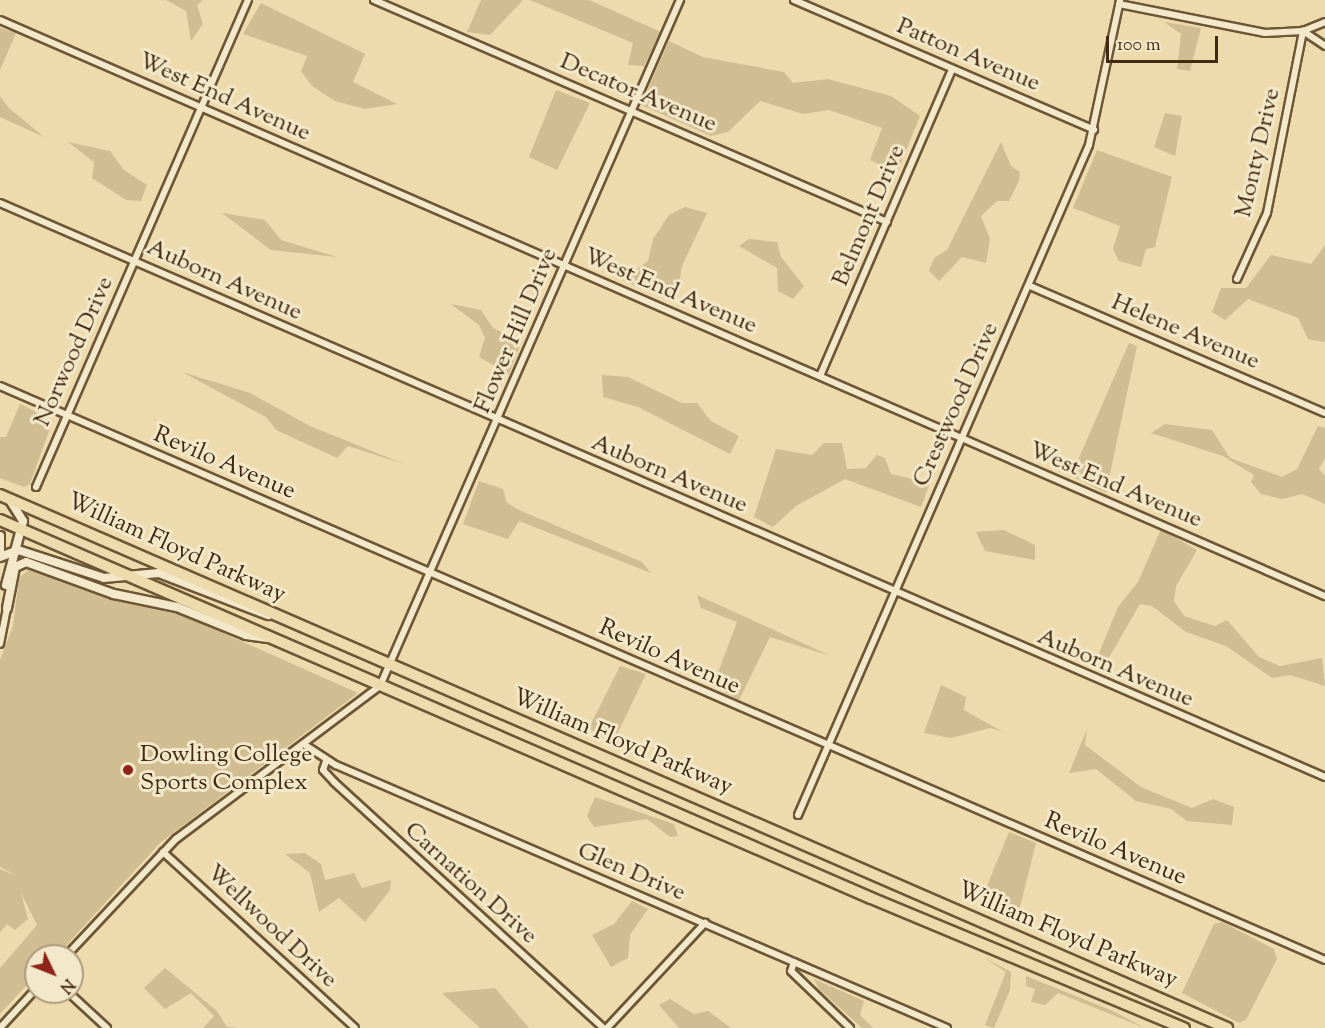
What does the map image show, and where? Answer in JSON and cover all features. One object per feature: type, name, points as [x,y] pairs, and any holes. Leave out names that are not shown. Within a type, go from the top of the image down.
[{"type":"highway","name":"William Floyd Parkway","points":[[3,496],[1227,1028]]},
{"type":"highway","name":"William Floyd Parkway","points":[[0,520],[271,637],[383,681],[1184,1028]]},
{"type":"street","name":"Norwood Drive","points":[[36,487],[248,0]]},
{"type":"street","name":"Decator Avenue","points":[[374,0],[887,222]]},
{"type":"street","name":"Flower Hill Drive","points":[[383,681],[392,666],[680,0]]},
{"type":"street","name":"Patton Avenue","points":[[794,0],[1094,130]]},
{"type":"street","points":[[1120,2],[1265,33],[1303,31],[1325,22]]},
{"type":"street","name":"Crestwood Drive","points":[[798,815],[829,748],[893,592],[1030,286],[1094,130],[1120,2]]},
{"type":"street","name":"West End Avenue","points":[[0,20],[1325,596]]},
{"type":"street","points":[[1303,31],[1325,46]]},
{"type":"street","name":"Monty Drive","points":[[1237,279],[1267,213],[1303,31]]},
{"type":"street","name":"Belmont Drive","points":[[820,376],[952,69]]},
{"type":"street","name":"Auborn Avenue","points":[[0,203],[893,592],[1325,777]]},
{"type":"street","name":"Helene Avenue","points":[[1030,286],[1325,413]]},
{"type":"street","name":"Revilo Avenue","points":[[0,386],[829,748],[1325,960]]},
{"type":"street","points":[[3,496],[20,512],[22,530],[6,574],[7,608]]},
{"type":"street","points":[[0,536],[0,557],[14,550],[97,577],[159,573],[252,612],[280,617]]},
{"type":"street","points":[[0,644],[15,567],[26,562],[114,594],[177,607],[246,635],[271,637]]},
{"type":"street","points":[[77,944],[163,852],[305,745],[383,681]]},
{"type":"street","name":"Glen Drive","points":[[305,745],[326,761],[947,1028]]},
{"type":"street","name":"Carnation Drive","points":[[326,761],[323,770],[334,782],[605,1028]]},
{"type":"street","name":"Wellwood Drive","points":[[163,852],[355,1028]]},
{"type":"street","points":[[605,1028],[705,923]]},
{"type":"street","points":[[794,962],[791,971],[850,1028]]},
{"type":"street","points":[[0,1028],[24,1002]]},
{"type":"street","points":[[81,1004],[107,1028]]},
{"type":"shaded area","points":[[166,0],[203,0],[197,5],[203,24],[191,41],[186,11]]},
{"type":"shaded area","points":[[481,0],[523,0],[490,35],[467,32]]},
{"type":"shaded area","points":[[530,0],[589,0],[661,32],[644,66],[628,65],[633,43]]},
{"type":"shaded area","points":[[261,3],[365,54],[353,82],[397,104],[365,109],[335,101],[312,86],[301,71],[307,56],[243,34]]},
{"type":"shaded area","points":[[1164,22],[1201,28],[1190,71],[1177,69],[1181,34]]},
{"type":"shaded area","points":[[0,28],[16,33],[0,70]]},
{"type":"shaded area","points":[[669,41],[703,57],[784,72],[793,83],[828,79],[891,96],[920,116],[897,173],[870,160],[882,128],[829,110],[803,114],[760,101],[728,132],[711,136],[641,105]]},
{"type":"shaded area","points":[[556,90],[590,103],[557,170],[529,157]]},
{"type":"shaded area","points":[[0,96],[9,108],[44,137],[0,117]]},
{"type":"shaded area","points":[[1165,113],[1182,116],[1175,156],[1154,147]]},
{"type":"shaded area","points":[[68,142],[110,151],[124,170],[147,185],[141,201],[126,200],[92,178],[94,162]]},
{"type":"shaded area","points":[[1001,142],[1011,166],[1020,172],[1019,181],[1009,201],[997,201],[981,216],[990,239],[986,263],[962,257],[939,281],[929,271],[934,258],[947,250]]},
{"type":"shaded area","points":[[1097,150],[1172,177],[1155,247],[1146,249],[1141,267],[1119,261],[1113,249],[1120,226],[1073,208]]},
{"type":"shaded area","points":[[685,207],[707,213],[682,266],[677,298],[663,298],[622,280],[648,261],[653,239],[669,215]]},
{"type":"shaded area","points":[[222,213],[265,220],[281,240],[337,257],[271,250]]},
{"type":"shaded area","points":[[749,239],[777,242],[781,257],[804,286],[793,299],[778,291],[777,268],[739,246]]},
{"type":"shaded area","points":[[1325,245],[1325,342],[1308,339],[1298,318],[1248,299],[1225,320],[1212,312],[1221,288],[1246,288],[1271,255],[1311,264]]},
{"type":"shaded area","points":[[451,304],[481,310],[493,328],[522,341],[509,374],[479,357],[485,338],[479,325]]},
{"type":"shaded area","points":[[1129,343],[1137,346],[1106,493],[1071,476]]},
{"type":"shaded area","points":[[182,372],[250,393],[310,426],[404,464],[348,446],[337,458],[276,430],[266,417]]},
{"type":"shaded area","points":[[602,375],[628,377],[682,403],[697,403],[711,421],[739,436],[730,454],[638,407],[603,397]]},
{"type":"shaded area","points":[[20,404],[53,420],[30,484],[24,487],[0,478],[0,437],[6,437]]},
{"type":"shaded area","points":[[1165,424],[1212,430],[1230,458],[1282,477],[1297,469],[1318,426],[1325,428],[1325,458],[1319,469],[1325,476],[1325,504],[1302,494],[1282,499],[1261,494],[1251,482],[1254,475],[1223,456],[1151,433]]},
{"type":"shaded area","points":[[824,443],[842,443],[847,469],[866,468],[877,455],[885,458],[891,474],[930,483],[921,507],[845,479],[796,506],[773,527],[754,517],[776,449],[812,455]]},
{"type":"shaded area","points":[[479,481],[503,489],[507,503],[519,510],[642,562],[651,573],[519,521],[508,539],[463,524]]},
{"type":"shaded area","points":[[1161,529],[1197,550],[1176,586],[1174,601],[1184,616],[1215,626],[1227,620],[1259,657],[1280,666],[1322,658],[1325,686],[1290,675],[1272,678],[1226,646],[1186,632],[1152,606],[1140,604],[1104,666],[1099,653],[1118,607],[1138,582]]},
{"type":"shaded area","points":[[1004,530],[1035,545],[1035,560],[985,551],[976,532]]},
{"type":"shaded area","name":"Dowling College Sports Complex","points":[[28,570],[187,617],[358,693],[160,843],[68,944],[24,944],[24,988],[0,1014],[0,968],[37,925],[21,893],[28,919],[15,930],[7,924],[0,933],[0,869],[17,876],[0,867],[0,660],[13,626],[19,578]]},
{"type":"shaded area","points":[[697,595],[831,656],[770,637],[739,700],[713,686],[737,622],[701,608]]},
{"type":"shaded area","points":[[620,666],[646,674],[612,745],[589,728]]},
{"type":"shaded area","points":[[941,685],[966,697],[964,710],[1003,732],[990,728],[951,738],[924,733]]},
{"type":"shaded area","points":[[1087,729],[1085,745],[1141,787],[1192,808],[1213,799],[1234,807],[1232,825],[1187,821],[1171,809],[1136,801],[1096,769],[1069,773]]},
{"type":"shaded area","points":[[595,797],[674,824],[678,836],[670,837],[647,819],[594,827],[587,816]]},
{"type":"shaded area","points":[[1009,832],[1036,843],[1016,923],[980,903]]},
{"type":"shaded area","points":[[305,853],[321,864],[325,880],[354,873],[362,888],[391,880],[390,890],[365,922],[339,898],[319,912],[310,873],[285,854]]},
{"type":"shaded area","points":[[632,901],[648,909],[630,935],[628,958],[611,967],[592,935],[614,924]]},
{"type":"shaded area","points":[[1222,922],[1274,949],[1277,959],[1246,1020],[1239,1023],[1182,993],[1214,924]]},
{"type":"shaded area","points":[[983,957],[1011,972],[1010,990],[994,1028],[985,1025],[1006,972]]},
{"type":"shaded area","points":[[165,968],[217,1011],[227,1027],[237,1028],[203,1028],[214,1016],[191,993],[165,1009],[144,988]]},
{"type":"shaded area","points":[[1026,976],[1113,1011],[1145,1028],[1058,993],[1045,1005],[1031,1002],[1035,989],[1026,986]]},
{"type":"shaded area","points":[[814,979],[864,1001],[860,1015],[873,1028],[862,1028],[819,989]]},
{"type":"shaded area","points":[[495,988],[529,1028],[480,1028],[442,993]]},
{"type":"shaded area","points":[[670,999],[694,1014],[708,1011],[731,1028],[679,1028],[659,1005]]},
{"type":"place","name":"Dowling College Sports Complex","points":[[128,770]]}]
